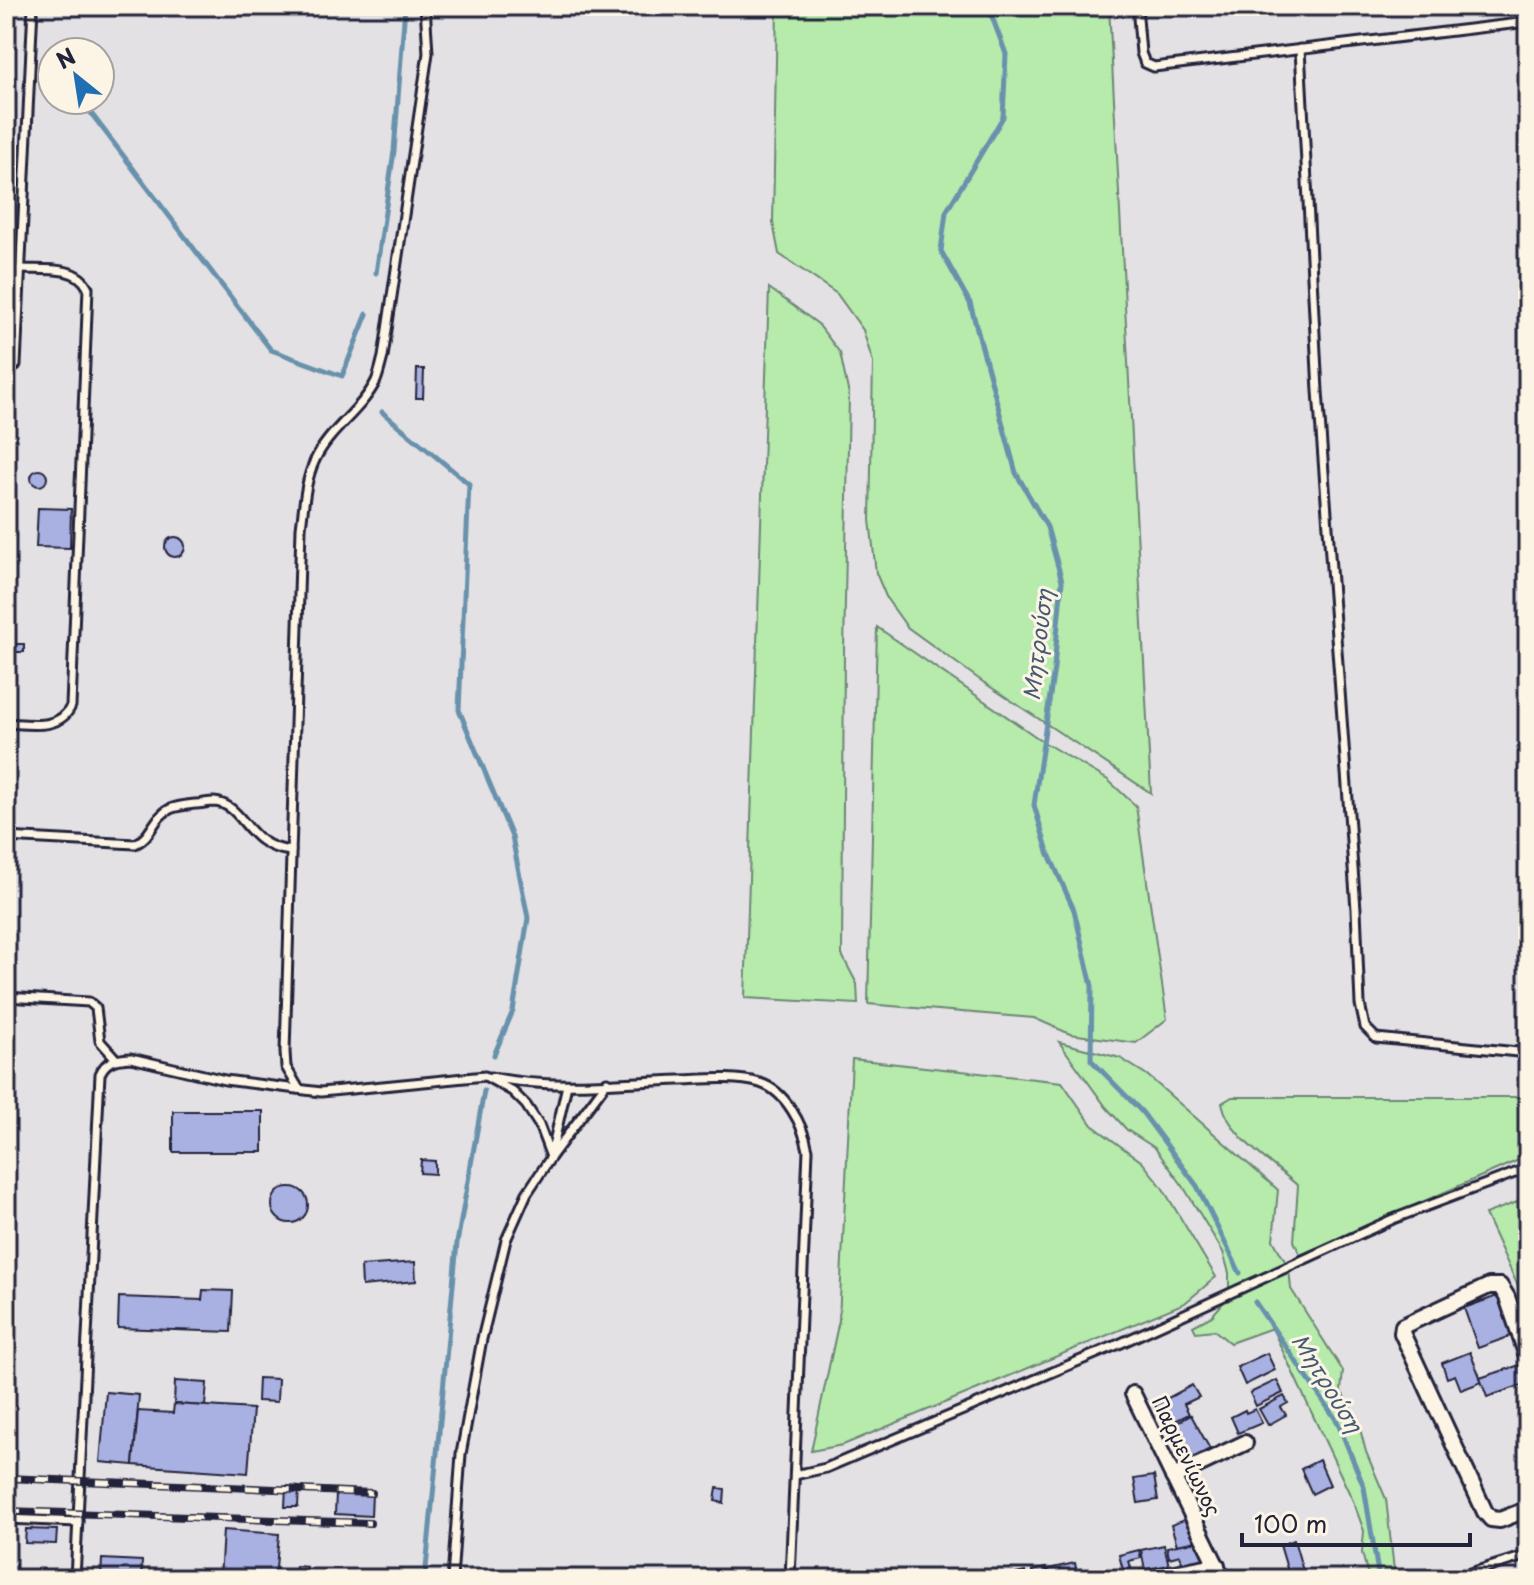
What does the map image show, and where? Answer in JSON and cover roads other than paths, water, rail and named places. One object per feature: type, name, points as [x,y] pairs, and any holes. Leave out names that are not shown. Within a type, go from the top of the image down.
[{"type":"street","points":[[1528,1359],[1507,1297],[1500,1286],[1489,1286],[1403,1326],[1402,1333],[1485,1512],[1491,1519],[1500,1520],[1528,1509]]},
{"type":"street","name":"Παρμενίωνος","points":[[1133,1394],[1223,1579]]},
{"type":"street","points":[[1173,1477],[1245,1443]]},
{"type":"street","points":[[1142,1579],[1217,1565]]},
{"type":"lane","points":[[6,376],[16,365],[33,6]]},
{"type":"lane","points":[[299,1089],[286,1067],[285,1052],[301,528],[314,461],[330,436],[376,381],[383,357],[428,53],[425,6]]},
{"type":"lane","points":[[1137,6],[1141,53],[1145,63],[1154,67],[1528,22]]},
{"type":"lane","points":[[1300,49],[1318,391],[1356,909],[1360,1004],[1365,1027],[1376,1038],[1528,1053]]},
{"type":"lane","points":[[6,723],[59,722],[71,706],[88,288],[84,279],[70,272],[20,269]]},
{"type":"lane","points":[[6,837],[135,844],[144,840],[161,814],[172,808],[215,802],[229,807],[263,844],[274,850],[291,851]]},
{"type":"lane","points":[[6,997],[89,1002],[96,1008],[99,1017],[100,1041],[116,1059]]},
{"type":"lane","points":[[75,1579],[100,1074],[104,1065],[116,1059],[131,1058],[225,1080],[321,1092],[485,1076],[523,1084],[567,1085],[720,1079],[761,1083],[777,1092],[798,1119],[808,1150],[790,1579]]},
{"type":"lane","points":[[485,1076],[512,1091],[526,1105],[539,1125],[551,1157]]},
{"type":"lane","points":[[452,1579],[461,1454],[482,1339],[506,1240],[522,1205],[551,1157],[607,1082]]},
{"type":"lane","points":[[551,1157],[567,1085]]},
{"type":"lane","points":[[795,1475],[826,1468],[1119,1344],[1393,1219],[1528,1168]]},
{"type":"lane","points":[[6,1519],[78,1522]]},
{"type":"lane","points":[[1451,1579],[1528,1555]]},
{"type":"waterway","points":[[376,273],[394,151],[405,6]]},
{"type":"waterway","name":"Μητρούση","points":[[988,6],[1006,54],[1003,117],[946,212],[941,251],[970,303],[1016,473],[1047,527],[1062,581],[1054,668],[1034,805],[1048,852],[1074,910],[1092,986],[1091,1060],[1142,1112],[1197,1186],[1240,1273]]},
{"type":"waterway","points":[[93,116],[271,350],[342,376],[367,314]]},
{"type":"waterway","points":[[382,412],[469,484],[459,710],[512,837],[528,918],[513,1011],[494,1055]]},
{"type":"waterway","points":[[425,1579],[457,1243],[484,1091]]},
{"type":"waterway","name":"Μητρούση","points":[[1255,1302],[1337,1421],[1364,1487],[1379,1579]]},
{"type":"railway","points":[[6,1478],[372,1493]]},
{"type":"railway","points":[[6,1511],[370,1523]]}]
